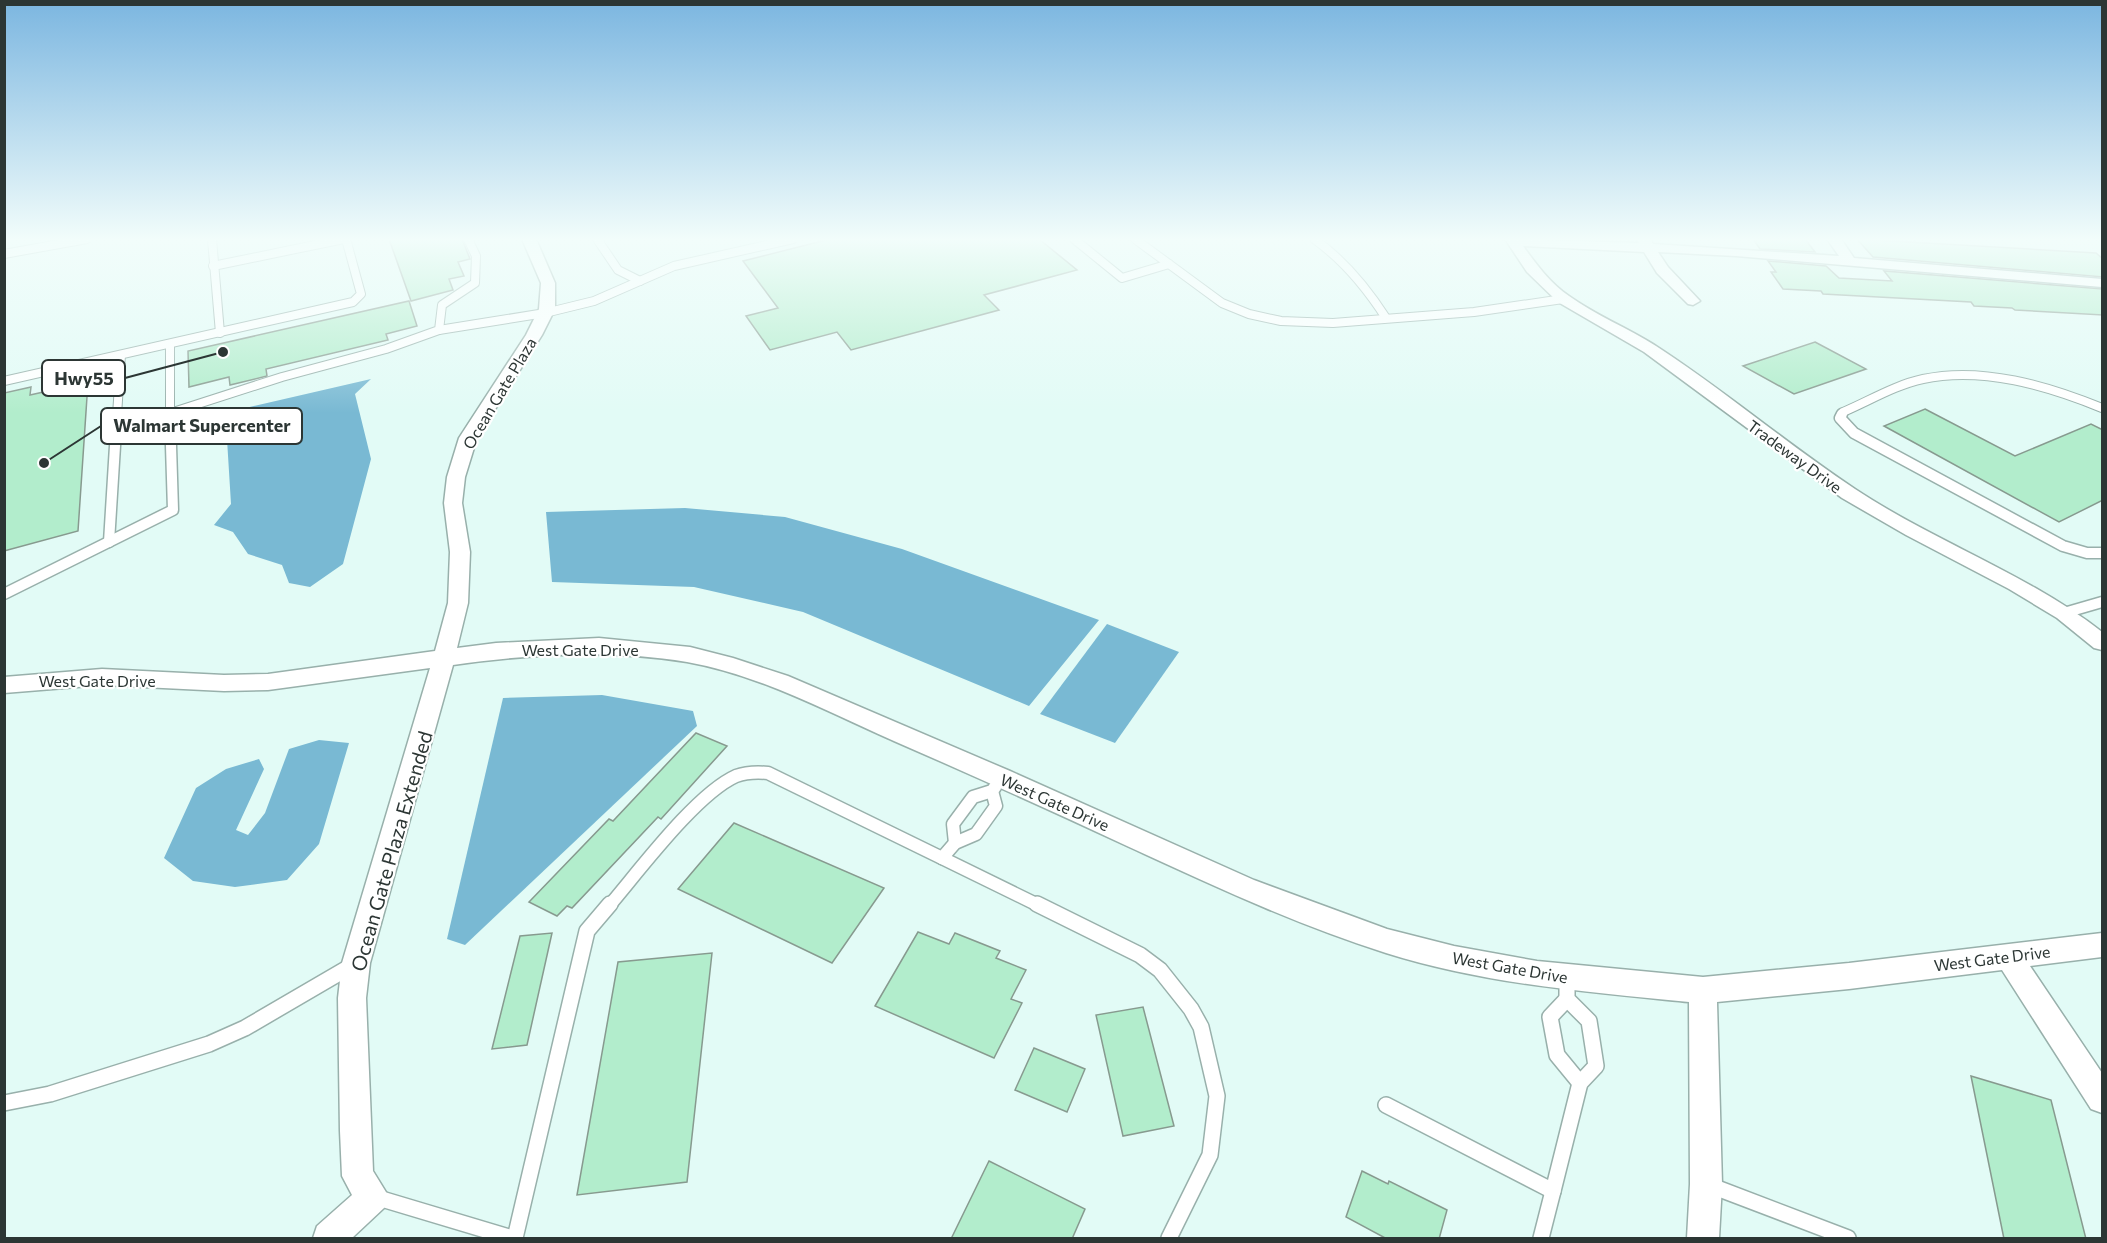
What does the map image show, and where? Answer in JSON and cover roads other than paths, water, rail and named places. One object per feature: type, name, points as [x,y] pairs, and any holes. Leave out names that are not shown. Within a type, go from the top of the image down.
[{"type":"street","name":"Ocean Gate Plaza","points":[[445,658],[458,603],[460,552],[453,504],[461,456],[474,427],[534,335],[545,313],[547,297]]},
{"type":"street","points":[[1689,297],[1693,301]]},
{"type":"street","name":"Tradeway Drive","points":[[1563,299],[1650,349],[1849,494],[1913,531],[2016,584],[2064,613],[2103,643]]},
{"type":"street","name":"West Gate Drive","points":[[4,685],[102,677],[224,683],[268,682],[550,646],[646,649],[734,666],[780,682],[997,785],[1245,888],[1387,941],[1567,988],[1702,990],[1849,976],[2103,945]]},
{"type":"street","name":"Ocean Gate Plaza Extended","points":[[373,1197],[358,1176],[352,998],[356,963],[445,658]]},
{"type":"street","points":[[2008,956],[2103,1098]]},
{"type":"street","points":[[1702,990],[1706,1184],[1703,1239]]},
{"type":"street","points":[[329,1239],[373,1197]]},
{"type":"lane","points":[[216,297],[220,333]]},
{"type":"lane","points":[[4,381],[346,304],[359,297]]},
{"type":"lane","points":[[440,330],[442,305],[454,297]]},
{"type":"lane","points":[[170,413],[282,377],[386,349],[440,330],[545,313],[603,297]]},
{"type":"lane","points":[[1214,297],[1222,303],[1249,314],[1281,321],[1333,323],[1474,312],[1563,299]]},
{"type":"lane","points":[[1373,297],[1386,318]]},
{"type":"lane","points":[[4,594],[173,510],[170,344]]},
{"type":"lane","points":[[109,542],[121,355]]},
{"type":"lane","points":[[2103,408],[2045,388],[2019,383],[1949,377],[1913,382],[1843,412],[1840,418],[1854,433],[2063,546],[2103,553]]},
{"type":"lane","points":[[2064,613],[2103,602]]},
{"type":"lane","points":[[373,1197],[514,1239],[587,931],[695,807],[715,789],[739,774],[755,770],[768,773],[1140,955],[1160,970],[1191,1008],[1201,1028],[1217,1096],[1210,1155],[1170,1239]]},
{"type":"lane","points":[[955,843],[953,824],[974,797],[997,785]]},
{"type":"lane","points":[[942,858],[955,843],[976,834],[996,806],[997,785]]},
{"type":"lane","points":[[4,1103],[50,1094],[210,1044],[245,1028],[356,963]]},
{"type":"lane","points":[[1541,1239],[1580,1083],[1596,1066],[1589,1021],[1567,988],[1550,1017],[1557,1055],[1580,1083]]},
{"type":"lane","points":[[1386,1105],[1553,1191]]},
{"type":"lane","points":[[1706,1184],[1848,1239]]},
{"type":"water","points":[[371,379],[355,394],[371,459],[343,564],[310,587],[289,583],[282,565],[248,554],[233,532],[214,525],[231,504],[226,423],[241,409]]},
{"type":"water","points":[[685,508],[785,517],[902,549],[1099,620],[1029,706],[803,612],[694,587],[552,582],[546,512]]},
{"type":"water","points":[[1107,624],[1179,652],[1115,743],[1040,714]]},
{"type":"water","points":[[602,695],[693,711],[697,726],[465,945],[447,939],[503,698]]},
{"type":"water","points":[[319,740],[349,743],[319,844],[287,880],[235,887],[193,881],[164,858],[196,788],[226,769],[259,759],[264,769],[236,830],[248,835],[265,813],[289,749]]},
{"type":"place","name":"Hwy55","points":[[223,352]]},
{"type":"place","name":"Walmart Supercenter","points":[[44,463]]}]
